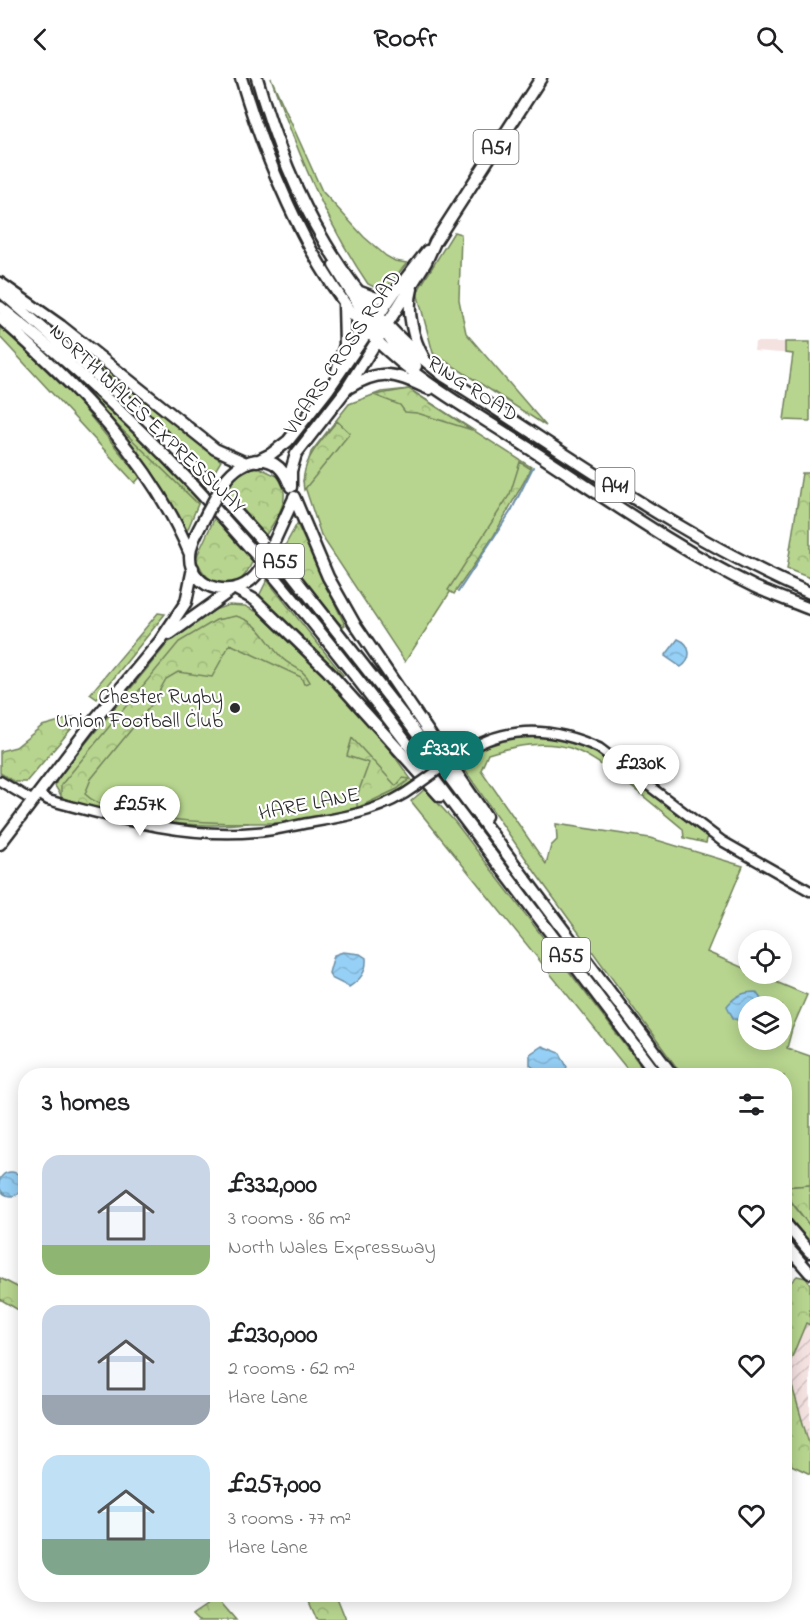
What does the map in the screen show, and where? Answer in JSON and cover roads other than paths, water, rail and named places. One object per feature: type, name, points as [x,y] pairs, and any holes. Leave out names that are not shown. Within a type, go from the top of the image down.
[{"type":"highway","name":"RING ROAD","points":[[241,78],[276,174],[307,239],[344,301],[427,363],[705,542],[752,568],[810,593]]},
{"type":"highway","name":"RING ROAD","points":[[257,78],[289,168],[326,248],[357,291],[400,362],[451,398],[705,560],[756,587],[810,609]]},
{"type":"highway","name":"VICARS CROSS ROAD","points":[[256,460],[271,454],[288,441],[416,278],[435,242],[541,78]]},
{"type":"highway","name":"VICARS CROSS ROAD","points":[[292,492],[291,471],[296,454],[345,390],[395,292],[435,242]]},
{"type":"highway","points":[[326,248],[340,280],[378,328]]},
{"type":"highway","points":[[416,278],[410,307],[418,346],[427,363]]},
{"type":"highway","points":[[0,283],[62,326],[215,449],[244,462]]},
{"type":"highway","name":"NORTH WALES EXPRESSWAY","points":[[0,291],[140,413],[248,524],[343,637],[667,1068]]},
{"type":"highway","points":[[357,291],[376,298],[395,292]]},
{"type":"highway","points":[[328,390],[339,366],[345,345],[344,301]]},
{"type":"highway","name":"NORTH WALES EXPRESSWAY","points":[[0,307],[85,379],[193,482],[240,534],[333,644],[652,1068]]},
{"type":"highway","points":[[0,318],[43,355],[108,427],[165,501],[190,554]]},
{"type":"highway","points":[[345,390],[373,376],[392,374],[451,398]]},
{"type":"highway","points":[[256,460],[268,462],[280,469],[292,492],[315,551],[340,599],[493,825],[519,870]]},
{"type":"highway","name":"A51","points":[[244,462],[256,460]]},
{"type":"highway","points":[[190,554],[221,487],[232,470],[244,462]]},
{"type":"highway","name":"A51","points":[[160,641],[197,612],[252,580],[273,544],[292,492]]},
{"type":"highway","name":"A51","points":[[0,844],[96,718],[160,641],[186,602],[193,568],[190,554]]},
{"type":"highway","points":[[193,568],[209,585],[233,590],[255,600],[327,670],[475,833]]},
{"type":"highway","points":[[792,1231],[810,1252]]},
{"type":"highway","points":[[792,1252],[810,1273]]},
{"type":"street","name":"HARE LANE","points":[[0,781],[36,797],[147,826],[200,832],[255,833],[348,817],[385,806],[479,741],[529,731],[559,733],[599,748],[722,841],[810,891]]},
{"type":"water","points":[[678,639],[686,644],[689,652],[685,664],[681,667],[665,656]]},
{"type":"water","points":[[343,952],[360,954],[366,958],[362,975],[349,987],[331,978],[329,973],[334,955]]},
{"type":"water","points":[[756,992],[759,996],[738,996]]},
{"type":"water","points":[[738,996],[738,1020],[733,1018],[727,1006]]},
{"type":"water","points":[[542,1046],[560,1053],[567,1067],[534,1068],[530,1065],[530,1054]]},
{"type":"water","points":[[7,1173],[18,1175],[18,1193],[7,1195],[0,1188],[0,1180]]},
{"type":"waterway","points":[[458,592],[511,511],[533,467]]},
{"type":"place","name":"Chester Rugby Union Football Club","points":[[235,708]]}]
